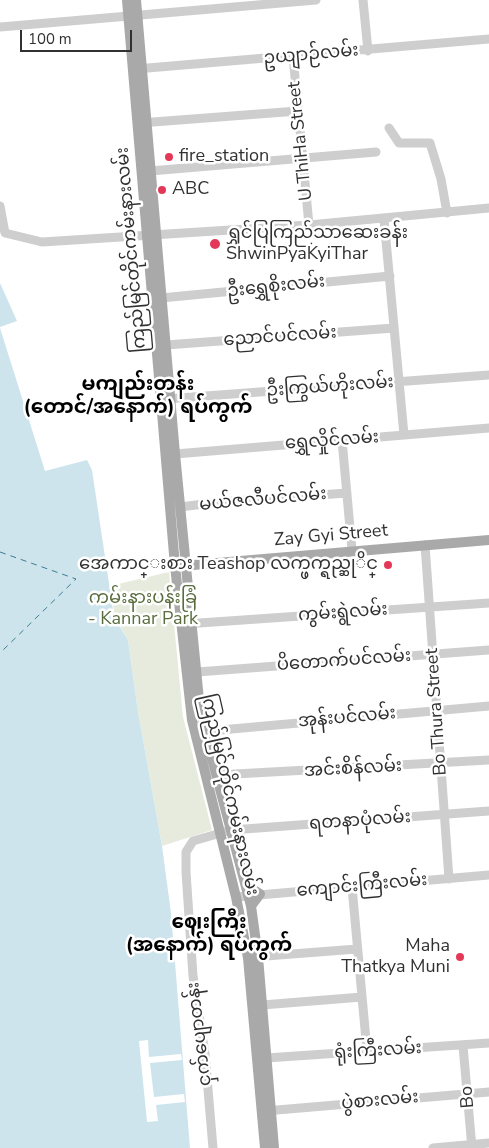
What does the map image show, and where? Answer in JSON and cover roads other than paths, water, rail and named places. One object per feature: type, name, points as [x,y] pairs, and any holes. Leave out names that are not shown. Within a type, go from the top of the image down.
[{"type":"main road","name":"ကြည်မြင်တိုင်ကမ်းနားလမ်း","points":[[127,0],[133,15],[138,69],[165,399],[175,566],[182,624],[200,732],[221,834],[253,957]]},
{"type":"main road","name":"ကြည်မြင်တိုင်ကမ်းနားလမ်း","points":[[133,15],[136,0]]},
{"type":"main road","name":"ကြည်မြင်တိုင်ကမ်းနားလမ်း","points":[[142,122],[150,171],[151,235]]},
{"type":"main road","points":[[151,235],[161,298],[158,310],[166,345],[165,399]]},
{"type":"main road","name":"ကြည်မြင်တိုင်ကမ်းနားလမ်း","points":[[165,399],[175,454],[187,570],[195,623],[200,732],[217,775],[251,906],[253,957],[266,1111],[265,1148]]},
{"type":"main road","name":"Zay Gyi Street","points":[[202,562],[489,540]]},
{"type":"main road","points":[[185,547],[193,558],[202,562]]},
{"type":"main road","points":[[175,566],[187,570],[202,562]]},
{"type":"main road","points":[[247,890],[260,894],[251,906]]},
{"type":"main road","points":[[253,957],[262,1006],[266,1058],[266,1111],[274,1148]]},
{"type":"street","points":[[0,27],[316,0]]},
{"type":"street","points":[[363,0],[368,51]]},
{"type":"street","name":"ဥယျာဉ်လမ်း","points":[[138,69],[368,51],[489,39]]},
{"type":"street","name":"U ThiHa Street","points":[[293,56],[309,225]]},
{"type":"street","points":[[142,122],[298,110]]},
{"type":"street","points":[[389,128],[399,143],[430,143],[435,155],[447,212]]},
{"type":"street","points":[[150,171],[376,152]]},
{"type":"street","points":[[0,206],[5,232],[42,242],[309,225],[489,208]]},
{"type":"street","points":[[384,219],[404,435]]},
{"type":"street","name":"ဦးရွှေစိုးလမ်း","points":[[161,298],[390,276]]},
{"type":"street","name":"ညောင်ပင်လမ်း","points":[[166,345],[394,328]]},
{"type":"street","name":"ဦးကြွယ်ဟိုးလမ်း","points":[[165,399],[489,375]]},
{"type":"street","name":"ရွှေလှိုင်လမ်း","points":[[175,454],[489,428]]},
{"type":"street","points":[[342,440],[352,550]]},
{"type":"street","name":"မယ်ဇလီပင်လမ်း","points":[[180,507],[220,502],[347,493]]},
{"type":"street","name":"Bo Thura Street","points":[[424,545],[449,879]]},
{"type":"street","name":"ကွမ်းရွဲလမ်း","points":[[182,624],[489,603]]},
{"type":"street","name":"ပိတောက်ပင်လမ်း","points":[[198,672],[489,650]]},
{"type":"street","name":"အုန်းပင်လမ်း","points":[[200,732],[489,706]]},
{"type":"street","name":"အင်းစိန်လမ်း","points":[[217,775],[489,760]]},
{"type":"street","name":"ရတနာပုံလမ်း","points":[[231,830],[489,811]]},
{"type":"street","name":"ငှက်ပျောတန်း","points":[[213,1148],[205,1054],[193,976],[186,852],[193,841],[231,830]]},
{"type":"street","name":"ကျောင်းကြီးလမ်း","points":[[260,894],[489,875]]},
{"type":"street","points":[[352,887],[366,1051]]},
{"type":"street","points":[[236,897],[247,890]]},
{"type":"street","points":[[253,957],[357,949]]},
{"type":"street","points":[[262,1006],[362,997]]},
{"type":"street","name":"ရုံးကြီးလမ်း","points":[[266,1058],[489,1043]]},
{"type":"street","name":"Bo","points":[[463,1046],[472,1147]]},
{"type":"street","name":"ပွဲစားလမ်း","points":[[266,1111],[489,1092]]},
{"type":"street","points":[[433,1148],[472,1147],[489,1143]]},
{"type":"water","points":[[0,283],[17,321],[0,327]]},
{"type":"water","points":[[0,328],[45,471],[87,460],[92,470],[114,617],[128,640],[138,712],[162,846],[171,913],[190,1148],[0,1148]]},
{"type":"place","name":"fire_station","points":[[169,157]]},
{"type":"place","name":"ABC","points":[[162,190]]},
{"type":"place","name":"ရွှင်ပြကြည်သာဆေးခန်း ShwinPyaKyiThar","points":[[215,244]]},
{"type":"place","name":"အေကာင္းစား Teashop လက္ဖက္ရည္ဆုိင္","points":[[388,565]]},
{"type":"place","name":"Maha Thatkya Muni","points":[[460,957]]},
{"type":"district","name":"မကျည်းတန်း (တောင်/အနောက်) ရပ်ကွက်","points":[[138,396]]},
{"type":"district","name":"ဈေးကြီး (အနောက်) ရပ်ကွက်","points":[[209,934]]},
{"type":"park label","name":"ကမ်းနားပန်းခြံ - Kannar Park","points":[[143,609]]}]
